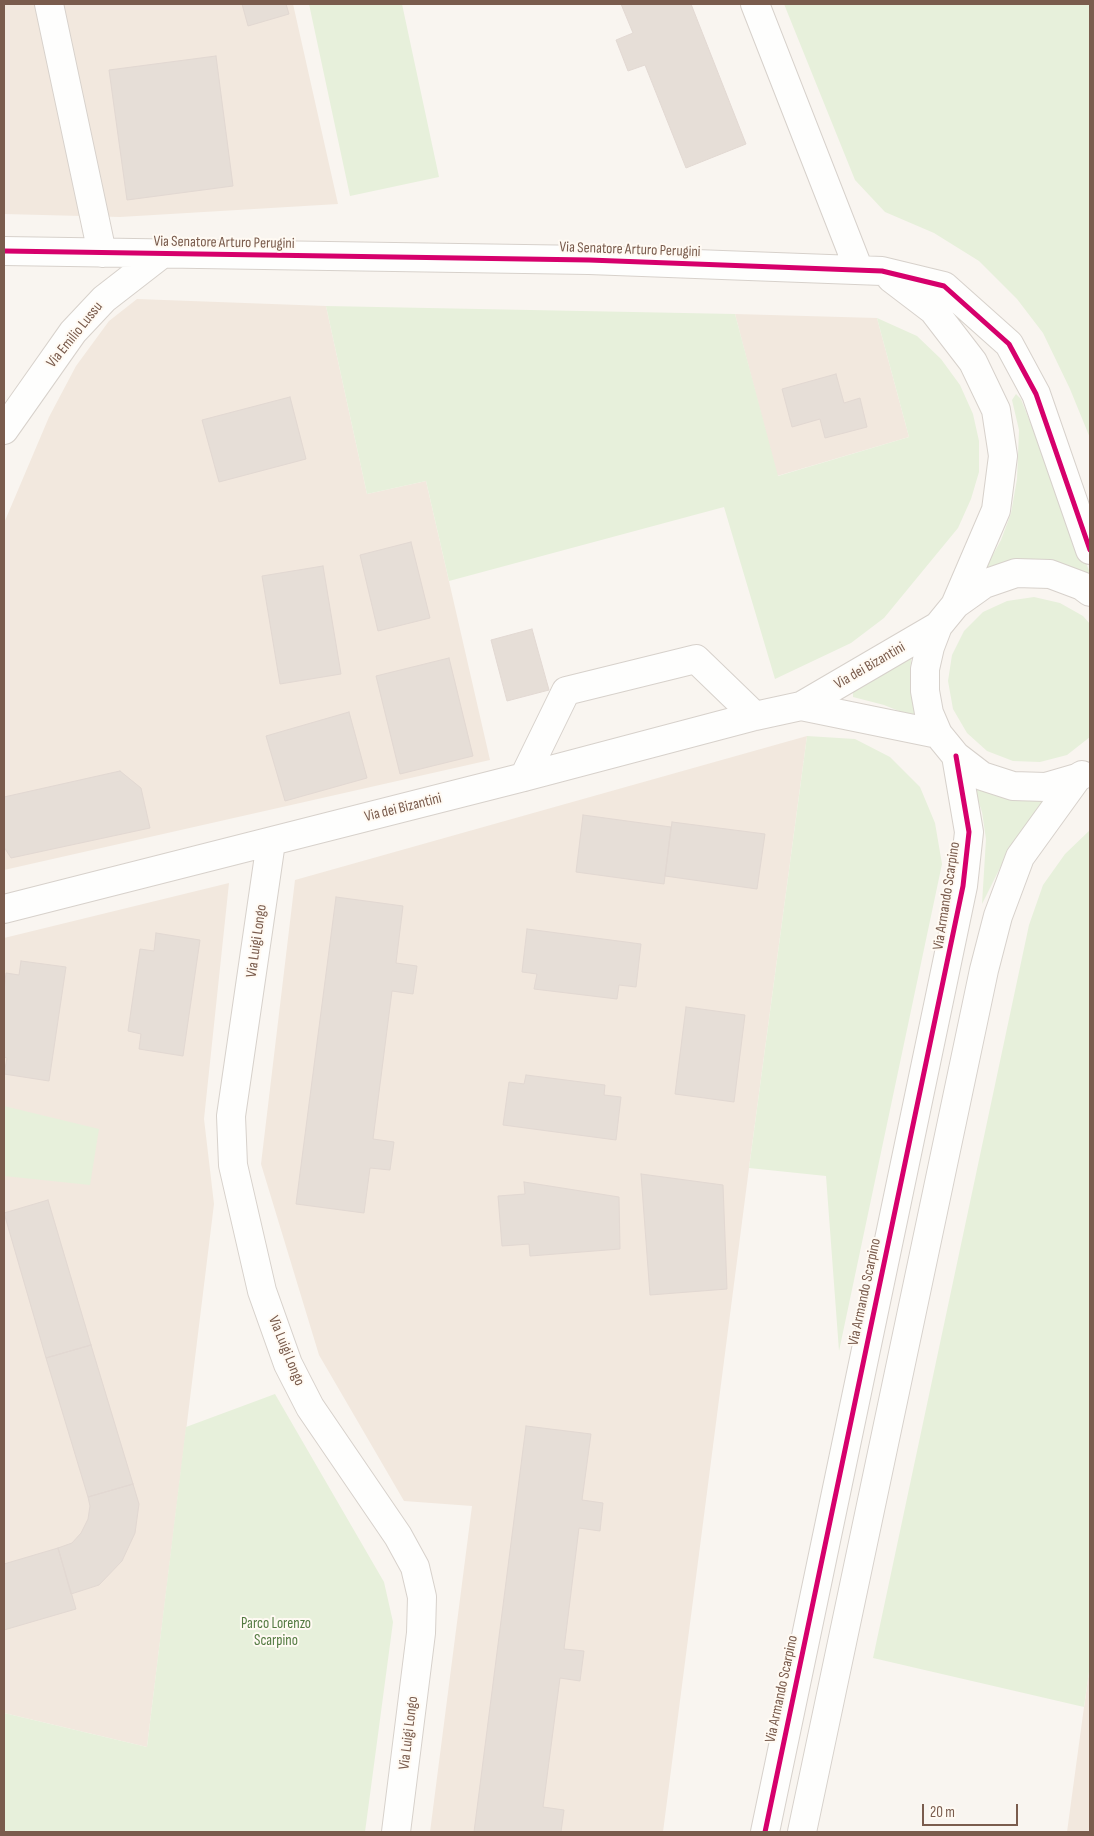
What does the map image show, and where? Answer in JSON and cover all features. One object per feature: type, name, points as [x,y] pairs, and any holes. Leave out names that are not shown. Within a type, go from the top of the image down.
[{"type":"street","points":[[49,4],[102,254]]},
{"type":"street","points":[[755,4],[871,271],[933,310],[974,362],[996,410],[1003,456],[996,510],[956,604]]},
{"type":"street","name":"Via Senatore Arturo Perugini","points":[[4,251],[589,260],[871,271],[944,286],[1009,344],[1036,394],[1090,550]]},
{"type":"street","name":"Via Emilio Lussu","points":[[4,430],[73,332],[104,299],[162,254]]},
{"type":"street","points":[[1084,774],[1046,787],[1013,786],[982,776],[956,756],[938,734],[929,713],[925,691],[926,661],[938,626],[956,604],[984,584],[1016,573],[1050,574],[1082,586],[1090,592]]},
{"type":"street","name":"Via dei Bizantini","points":[[4,908],[271,842],[755,716],[801,706],[938,626]]},
{"type":"street","points":[[524,777],[566,691],[696,660],[755,716]]},
{"type":"street","name":"Via dei Bizantini","points":[[801,706],[938,734]]},
{"type":"street","name":"Via Armando Scarpino","points":[[765,1832],[963,886],[970,832],[956,756]]},
{"type":"street","points":[[802,1832],[982,980],[998,916],[1020,857],[1084,774]]},
{"type":"street","name":"Via Luigi Longo","points":[[271,842],[231,1116],[233,1165],[262,1291],[288,1364],[310,1407],[398,1536],[415,1567],[422,1597],[421,1633],[396,1832]]},
{"type":"shaded area","points":[[4,4],[293,4],[338,204],[120,217],[4,214]]},
{"type":"shaded area","points":[[137,299],[326,306],[367,494],[426,481],[490,760],[4,870],[4,523],[49,417],[76,366],[109,321]]},
{"type":"shaded area","points":[[735,314],[877,318],[909,437],[777,476]]},
{"type":"shaded area","points":[[807,736],[663,1832],[430,1832],[472,1506],[404,1501],[319,1355],[261,1164],[295,880]]},
{"type":"shaded area","points":[[229,883],[204,1119],[214,1204],[147,1747],[4,1713],[4,938]]},
{"type":"shaded area","points":[[1090,1665],[1090,1832],[1067,1832],[1084,1707]]},
{"type":"green space","points":[[309,4],[402,4],[439,177],[350,196]]},
{"type":"green space","points":[[784,4],[1090,4],[1090,438],[1070,389],[1043,333],[1017,299],[979,261],[934,233],[885,212],[855,180]]},
{"type":"green space","points":[[326,306],[735,314],[778,476],[909,437],[877,318],[917,336],[941,359],[960,385],[973,414],[979,441],[979,472],[971,499],[958,528],[884,618],[851,643],[775,679],[724,507],[449,581],[426,481],[367,494]]},
{"type":"green space","points":[[1016,394],[1021,399],[1090,573],[1085,574],[1069,566],[1047,562],[984,571],[1001,540],[1011,513],[1017,479],[1019,430],[1012,400]]},
{"type":"green space","points":[[1034,597],[1060,603],[1083,616],[1090,624],[1090,737],[1067,755],[1040,762],[1013,761],[987,751],[967,733],[953,709],[948,681],[952,655],[964,631],[983,612],[1007,601]]},
{"type":"green space","points":[[912,653],[910,671],[911,690],[916,713],[914,717],[884,705],[853,697],[853,692]]},
{"type":"green space","points":[[807,736],[855,739],[890,757],[920,787],[935,823],[942,864],[839,1351],[826,1176],[749,1168]]},
{"type":"green space","points":[[977,785],[1043,799],[1043,804],[1008,852],[982,904],[986,839],[982,812],[974,789]]},
{"type":"green space","points":[[1090,830],[1090,1665],[1084,1707],[873,1658],[1029,925],[1043,885],[1065,854]]},
{"type":"green space","points":[[4,1106],[99,1129],[90,1185],[4,1176]]},
{"type":"green space","name":"Parco Lorenzo Scarpino","points":[[275,1394],[384,1582],[393,1622],[365,1832],[4,1832],[4,1713],[147,1747],[186,1427]]},
{"type":"building","points":[[242,4],[286,4],[289,14],[248,26]]},
{"type":"building","points":[[621,4],[691,4],[746,144],[686,168],[645,65],[628,71],[616,40],[633,33]]},
{"type":"building","points":[[216,56],[233,186],[127,200],[109,70]]},
{"type":"building","points":[[836,374],[844,403],[860,398],[867,427],[825,438],[820,419],[792,427],[782,389]]},
{"type":"building","points":[[290,397],[306,459],[219,482],[202,420]]},
{"type":"building","points":[[411,542],[430,618],[378,631],[360,555]]},
{"type":"building","points":[[323,566],[341,674],[280,684],[262,576]]},
{"type":"building","points":[[532,629],[549,690],[507,701],[491,640]]},
{"type":"building","points":[[449,658],[473,756],[400,774],[376,676]]},
{"type":"building","points":[[349,712],[367,778],[285,801],[266,736]]},
{"type":"building","points":[[120,771],[141,788],[150,828],[11,858],[4,847],[4,797]]},
{"type":"building","points":[[583,815],[671,827],[664,884],[576,872]]},
{"type":"building","points":[[672,822],[765,834],[757,889],[665,876]]},
{"type":"building","points":[[336,897],[403,906],[396,963],[417,966],[413,994],[392,991],[373,1139],[394,1142],[390,1170],[370,1168],[364,1213],[296,1204]]},
{"type":"building","points":[[527,929],[641,944],[636,987],[619,985],[617,999],[534,989],[537,974],[522,972]]},
{"type":"building","points":[[156,933],[200,940],[183,1056],[139,1049],[141,1034],[128,1031],[140,949],[154,951]]},
{"type":"building","points":[[21,961],[66,967],[49,1081],[4,1074],[7,1058],[4,1057],[4,990],[6,973],[19,975]]},
{"type":"building","points":[[686,1007],[745,1015],[734,1102],[675,1094]]},
{"type":"building","points":[[526,1075],[605,1085],[604,1095],[621,1097],[616,1140],[503,1125],[509,1082],[524,1084]]},
{"type":"building","points":[[641,1174],[723,1185],[727,1289],[650,1295]]},
{"type":"building","points":[[524,1182],[619,1197],[620,1249],[530,1256],[529,1244],[502,1246],[498,1196],[525,1194]]},
{"type":"building","points":[[48,1200],[91,1345],[46,1358],[4,1213]]},
{"type":"building","points":[[91,1345],[133,1484],[88,1497],[46,1358]]},
{"type":"building","points":[[526,1426],[591,1434],[582,1500],[603,1503],[600,1531],[579,1528],[564,1649],[584,1651],[580,1681],[560,1678],[543,1807],[564,1810],[561,1832],[474,1832]]},
{"type":"building","points":[[133,1484],[139,1504],[135,1533],[122,1561],[99,1585],[71,1594],[58,1548],[72,1543],[81,1533],[88,1519],[90,1506],[88,1497]]},
{"type":"building","points":[[58,1548],[76,1609],[4,1630],[4,1564]]},
{"type":"cycle path","points":[[4,251],[589,260],[882,271],[944,286],[1009,344],[1036,394],[1090,550]]},
{"type":"cycle path","points":[[765,1832],[963,886],[969,832],[956,756]]}]
